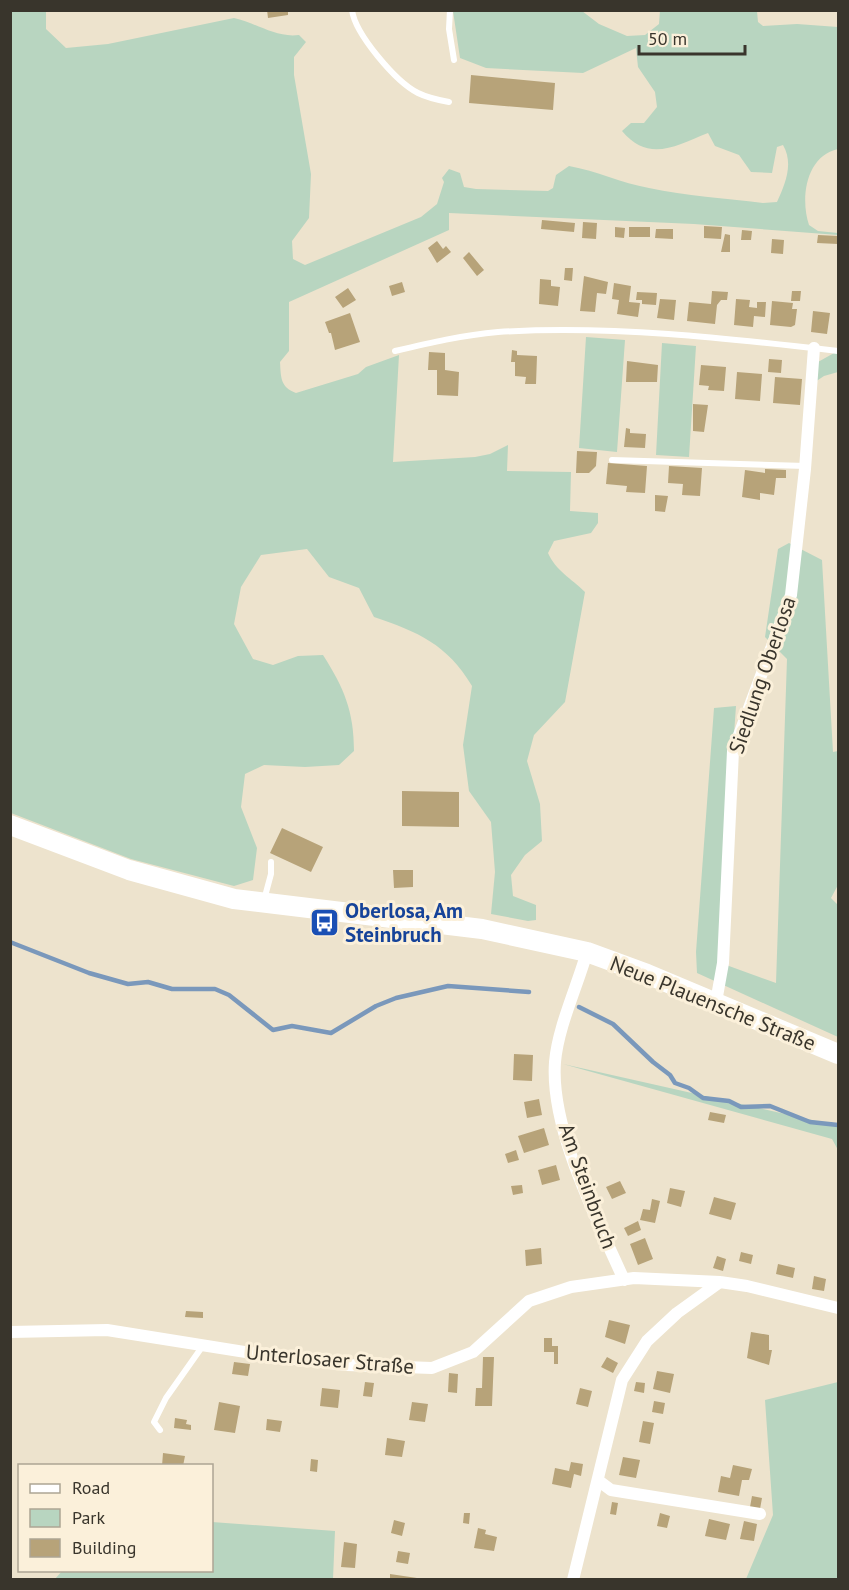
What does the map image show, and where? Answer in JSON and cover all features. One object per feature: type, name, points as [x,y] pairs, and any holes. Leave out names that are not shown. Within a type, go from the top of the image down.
[{"type":"main road","name":"Neue Plauensche Straße","points":[[10,825],[159,879],[234,899],[482,929],[587,952],[716,1002],[838,1054]]},
{"type":"street","name":"Siedlung Oberlosa","points":[[716,1002],[723,963],[733,751],[791,595],[806,466],[814,348]]},
{"type":"street","name":"Am Steinbruch","points":[[587,952],[561,1030],[555,1078],[566,1140],[624,1280]]},
{"type":"street","name":"Unterlosaer Straße","points":[[10,1332],[107,1330],[202,1347],[347,1365],[432,1368],[473,1352],[529,1301],[571,1287],[658,1278],[720,1282],[747,1286],[838,1308]]},
{"type":"street","points":[[573,1580],[622,1380],[647,1341],[677,1313],[720,1282]]},
{"type":"street","points":[[599,1481],[611,1490],[760,1514]]},
{"type":"lane","points":[[352,10],[358,29],[392,70],[416,92],[449,102]]},
{"type":"lane","points":[[450,10],[449,29],[454,60]]},
{"type":"lane","points":[[395,351],[497,332],[688,335],[838,351]]},
{"type":"lane","points":[[612,460],[806,466]]},
{"type":"lane","points":[[263,903],[271,874],[271,862]]},
{"type":"lane","points":[[160,1430],[154,1422],[166,1398],[202,1347]]},
{"type":"green space","points":[[660,10],[757,11],[758,22],[763,26],[797,24],[838,27],[838,149],[827,153],[812,169],[805,203],[809,225],[818,231],[838,233],[838,235],[694,224],[449,213],[449,230],[289,302],[289,351],[280,362],[284,385],[296,393],[358,374],[366,367],[399,355],[393,462],[475,457],[490,454],[508,445],[507,471],[571,472],[570,511],[598,513],[598,523],[591,533],[554,541],[548,553],[560,570],[585,592],[565,702],[534,735],[527,761],[540,804],[542,841],[525,855],[511,875],[513,896],[536,905],[536,920],[528,921],[491,914],[495,872],[491,822],[469,791],[463,745],[472,686],[452,660],[430,641],[374,617],[359,588],[329,577],[307,549],[261,555],[241,587],[234,624],[253,659],[273,665],[298,656],[323,655],[337,678],[350,712],[354,751],[339,765],[305,767],[264,765],[245,774],[241,807],[257,848],[253,880],[234,886],[131,859],[11,813],[11,11],[46,11],[46,29],[66,48],[108,44],[234,18],[274,32],[299,35],[306,42],[294,57],[294,75],[311,174],[309,218],[292,241],[293,259],[305,265],[421,217],[437,204],[444,182],[442,178],[449,169],[460,173],[464,187],[476,189],[548,191],[553,188],[556,175],[569,166],[663,191],[763,203],[777,202],[788,167],[783,145],[777,147],[772,173],[751,172],[739,155],[715,146],[708,133],[673,147],[652,149],[642,147],[632,141],[622,131],[631,123],[644,123],[657,107],[655,92],[638,67],[636,48],[583,73],[486,68],[460,58],[453,11],[582,11],[599,24],[627,36],[645,35],[659,24]]},
{"type":"green space","points":[[586,337],[625,340],[617,452],[579,448]]},
{"type":"green space","points":[[662,343],[696,346],[689,457],[656,455]]},
{"type":"green space","points":[[834,353],[838,354],[838,372],[824,376],[815,382],[818,362]]},
{"type":"green space","points":[[789,543],[822,560],[833,752],[838,751],[838,885],[831,898],[838,905],[838,1037],[697,973],[696,952],[714,708],[736,706],[718,962],[776,983],[787,659],[765,637],[778,549]]},
{"type":"green space","points":[[563,1064],[838,1126],[838,1150],[832,1139]]},
{"type":"green space","points":[[838,1382],[838,1579],[746,1579],[773,1515],[765,1400]]},
{"type":"green space","points":[[213,1522],[335,1531],[333,1579],[55,1579],[61,1572],[213,1572]]},
{"type":"building","points":[[267,10],[288,10],[288,15],[268,18]]},
{"type":"building","points":[[471,75],[555,83],[553,110],[469,103]]},
{"type":"building","points":[[542,220],[575,223],[574,232],[541,229]]},
{"type":"building","points":[[583,222],[597,223],[596,239],[582,238]]},
{"type":"building","points":[[704,226],[722,227],[721,239],[704,238]]},
{"type":"building","points":[[615,227],[625,228],[624,238],[615,237]]},
{"type":"building","points":[[629,227],[650,227],[650,237],[629,237]]},
{"type":"building","points":[[656,229],[673,229],[673,239],[655,238]]},
{"type":"building","points":[[742,230],[752,231],[751,240],[741,240]]},
{"type":"building","points":[[725,234],[730,235],[730,252],[721,252]]},
{"type":"building","points":[[818,235],[838,236],[838,244],[817,243]]},
{"type":"building","points":[[772,239],[784,240],[783,254],[771,253]]},
{"type":"building","points":[[437,241],[443,249],[446,246],[451,252],[437,263],[428,248]]},
{"type":"building","points":[[469,252],[484,270],[477,276],[463,258]]},
{"type":"building","points":[[565,268],[573,268],[572,281],[564,280]]},
{"type":"building","points":[[584,276],[608,282],[606,294],[597,293],[595,312],[580,311]]},
{"type":"building","points":[[540,279],[551,280],[551,286],[560,287],[558,306],[539,304]]},
{"type":"building","points":[[402,282],[405,292],[392,296],[389,286]]},
{"type":"building","points":[[614,283],[631,286],[629,302],[640,303],[638,317],[617,314],[619,300],[612,299]]},
{"type":"building","points":[[348,288],[356,300],[343,308],[335,297]]},
{"type":"building","points":[[712,291],[728,292],[727,300],[721,300],[717,305],[715,324],[687,321],[689,302],[711,304]]},
{"type":"building","points":[[792,291],[801,291],[800,301],[791,301]]},
{"type":"building","points":[[637,292],[657,293],[656,305],[642,304],[642,300],[636,300]]},
{"type":"building","points":[[660,299],[676,300],[674,320],[657,318]]},
{"type":"building","points":[[736,299],[750,300],[749,307],[757,308],[757,302],[766,302],[765,317],[754,316],[753,327],[734,325]]},
{"type":"building","points":[[772,301],[793,303],[792,309],[797,309],[795,325],[791,327],[770,325]]},
{"type":"building","points":[[813,311],[830,313],[827,334],[811,332]]},
{"type":"building","points":[[350,313],[360,342],[335,350],[331,333],[325,322]]},
{"type":"building","points":[[512,350],[517,351],[517,355],[537,356],[536,384],[525,384],[526,377],[515,376],[515,362],[511,362]]},
{"type":"building","points":[[429,352],[445,353],[445,370],[459,372],[458,396],[437,395],[437,370],[428,370]]},
{"type":"building","points":[[769,359],[782,360],[781,373],[768,372]]},
{"type":"building","points":[[627,361],[658,365],[657,382],[626,382]]},
{"type":"building","points":[[701,365],[726,367],[724,391],[708,390],[709,386],[699,385]]},
{"type":"building","points":[[737,372],[762,374],[760,401],[735,399]]},
{"type":"building","points":[[775,377],[802,379],[800,405],[773,403]]},
{"type":"building","points":[[693,404],[708,405],[704,432],[693,431]]},
{"type":"building","points":[[626,428],[630,429],[630,433],[646,434],[645,448],[624,447]]},
{"type":"building","points":[[577,451],[597,452],[596,466],[589,473],[576,473]]},
{"type":"building","points":[[608,463],[647,466],[645,493],[626,492],[627,486],[606,484]]},
{"type":"building","points":[[669,466],[702,468],[700,496],[682,495],[683,484],[668,483]]},
{"type":"building","points":[[765,469],[786,470],[786,478],[776,478],[774,495],[760,493],[760,500],[742,497],[745,470],[765,473]]},
{"type":"building","points":[[655,495],[668,496],[665,512],[655,511]]},
{"type":"building","points":[[402,791],[459,792],[459,827],[402,826]]},
{"type":"building","points":[[282,828],[323,847],[311,872],[270,853]]},
{"type":"building","points":[[393,870],[413,870],[413,887],[394,888]]},
{"type":"building","points":[[514,1054],[533,1055],[532,1081],[513,1080]]},
{"type":"building","points":[[539,1099],[542,1115],[527,1118],[524,1102]]},
{"type":"building","points":[[710,1112],[726,1115],[724,1123],[708,1120]]},
{"type":"building","points":[[544,1128],[549,1145],[524,1153],[518,1136]]},
{"type":"building","points":[[516,1150],[519,1160],[508,1163],[505,1154]]},
{"type":"building","points":[[556,1165],[560,1180],[542,1185],[538,1170]]},
{"type":"building","points":[[620,1181],[626,1193],[612,1199],[606,1187]]},
{"type":"building","points":[[522,1185],[523,1193],[513,1195],[511,1186]]},
{"type":"building","points":[[670,1188],[685,1191],[681,1207],[667,1203]]},
{"type":"building","points":[[714,1197],[736,1203],[731,1220],[709,1214]]},
{"type":"building","points":[[652,1199],[660,1201],[655,1223],[640,1220],[643,1209],[650,1210]]},
{"type":"building","points":[[638,1221],[641,1230],[628,1236],[624,1228]]},
{"type":"building","points":[[645,1238],[653,1259],[638,1265],[630,1244]]},
{"type":"building","points":[[541,1248],[542,1264],[526,1266],[525,1250]]},
{"type":"building","points":[[741,1252],[753,1255],[751,1264],[739,1261]]},
{"type":"building","points":[[717,1256],[726,1259],[723,1271],[713,1268]]},
{"type":"building","points":[[778,1264],[795,1268],[793,1278],[776,1274]]},
{"type":"building","points":[[814,1276],[826,1279],[824,1291],[812,1289]]},
{"type":"building","points":[[186,1311],[203,1312],[203,1318],[185,1317]]},
{"type":"building","points":[[609,1320],[630,1325],[625,1344],[605,1337]]},
{"type":"building","points":[[751,1332],[769,1335],[769,1350],[772,1350],[769,1365],[747,1358]]},
{"type":"building","points":[[544,1338],[552,1338],[552,1346],[558,1346],[558,1364],[554,1364],[554,1352],[544,1352]]},
{"type":"building","points":[[483,1357],[494,1357],[492,1406],[475,1406],[476,1388],[482,1388]]},
{"type":"building","points":[[607,1357],[618,1363],[613,1373],[601,1367]]},
{"type":"building","points":[[234,1362],[250,1364],[248,1376],[232,1374]]},
{"type":"building","points":[[657,1371],[674,1374],[670,1393],[653,1389]]},
{"type":"building","points":[[449,1373],[458,1374],[457,1393],[448,1392]]},
{"type":"building","points":[[365,1382],[374,1383],[372,1397],[363,1396]]},
{"type":"building","points":[[636,1382],[645,1383],[644,1393],[634,1391]]},
{"type":"building","points":[[322,1388],[340,1390],[338,1408],[320,1406]]},
{"type":"building","points":[[580,1388],[592,1391],[588,1407],[576,1404]]},
{"type":"building","points":[[654,1401],[665,1403],[663,1414],[652,1412]]},
{"type":"building","points":[[219,1402],[240,1406],[235,1433],[214,1430]]},
{"type":"building","points":[[412,1402],[428,1404],[425,1422],[409,1420]]},
{"type":"building","points":[[175,1418],[187,1420],[186,1424],[191,1425],[191,1430],[174,1428]]},
{"type":"building","points":[[267,1419],[282,1421],[280,1432],[266,1430]]},
{"type":"building","points":[[643,1421],[654,1423],[650,1444],[639,1442]]},
{"type":"building","points":[[387,1438],[405,1441],[402,1457],[385,1455]]},
{"type":"building","points":[[163,1453],[185,1456],[183,1464],[162,1464]]},
{"type":"building","points":[[623,1457],[640,1460],[636,1478],[619,1475]]},
{"type":"building","points":[[311,1459],[318,1460],[317,1472],[310,1471]]},
{"type":"building","points":[[571,1462],[583,1464],[581,1476],[574,1474],[571,1488],[552,1484],[555,1468],[569,1471]]},
{"type":"building","points":[[733,1465],[752,1469],[749,1480],[742,1480],[739,1496],[718,1492],[721,1476],[730,1478]]},
{"type":"building","points":[[752,1496],[762,1498],[760,1509],[750,1507]]},
{"type":"building","points":[[612,1502],[618,1503],[616,1515],[610,1514]]},
{"type":"building","points":[[464,1513],[470,1513],[469,1524],[463,1523]]},
{"type":"building","points":[[660,1513],[670,1516],[667,1528],[657,1526]]},
{"type":"building","points":[[709,1519],[730,1524],[726,1540],[705,1536]]},
{"type":"building","points":[[394,1520],[405,1523],[402,1536],[391,1533]]},
{"type":"building","points":[[744,1521],[757,1524],[754,1541],[740,1539]]},
{"type":"building","points":[[478,1528],[486,1530],[485,1534],[497,1537],[494,1551],[474,1548]]},
{"type":"building","points":[[344,1542],[357,1544],[355,1568],[341,1567]]},
{"type":"building","points":[[398,1551],[410,1553],[408,1564],[396,1562]]},
{"type":"building","points":[[390,1574],[417,1578],[417,1580],[390,1580]]},
{"type":"waterway","points":[[10,942],[89,973],[128,984],[148,982],[172,989],[215,989],[229,995],[273,1030],[292,1026],[331,1033],[376,1006],[396,998],[448,986],[529,992]]},
{"type":"waterway","points":[[579,1007],[613,1024],[670,1075],[675,1083],[689,1088],[703,1098],[729,1101],[741,1107],[770,1106],[810,1122],[838,1125]]},
{"type":"place","name":"Oberlosa, Am Steinbruch","points":[[324,922]]}]
